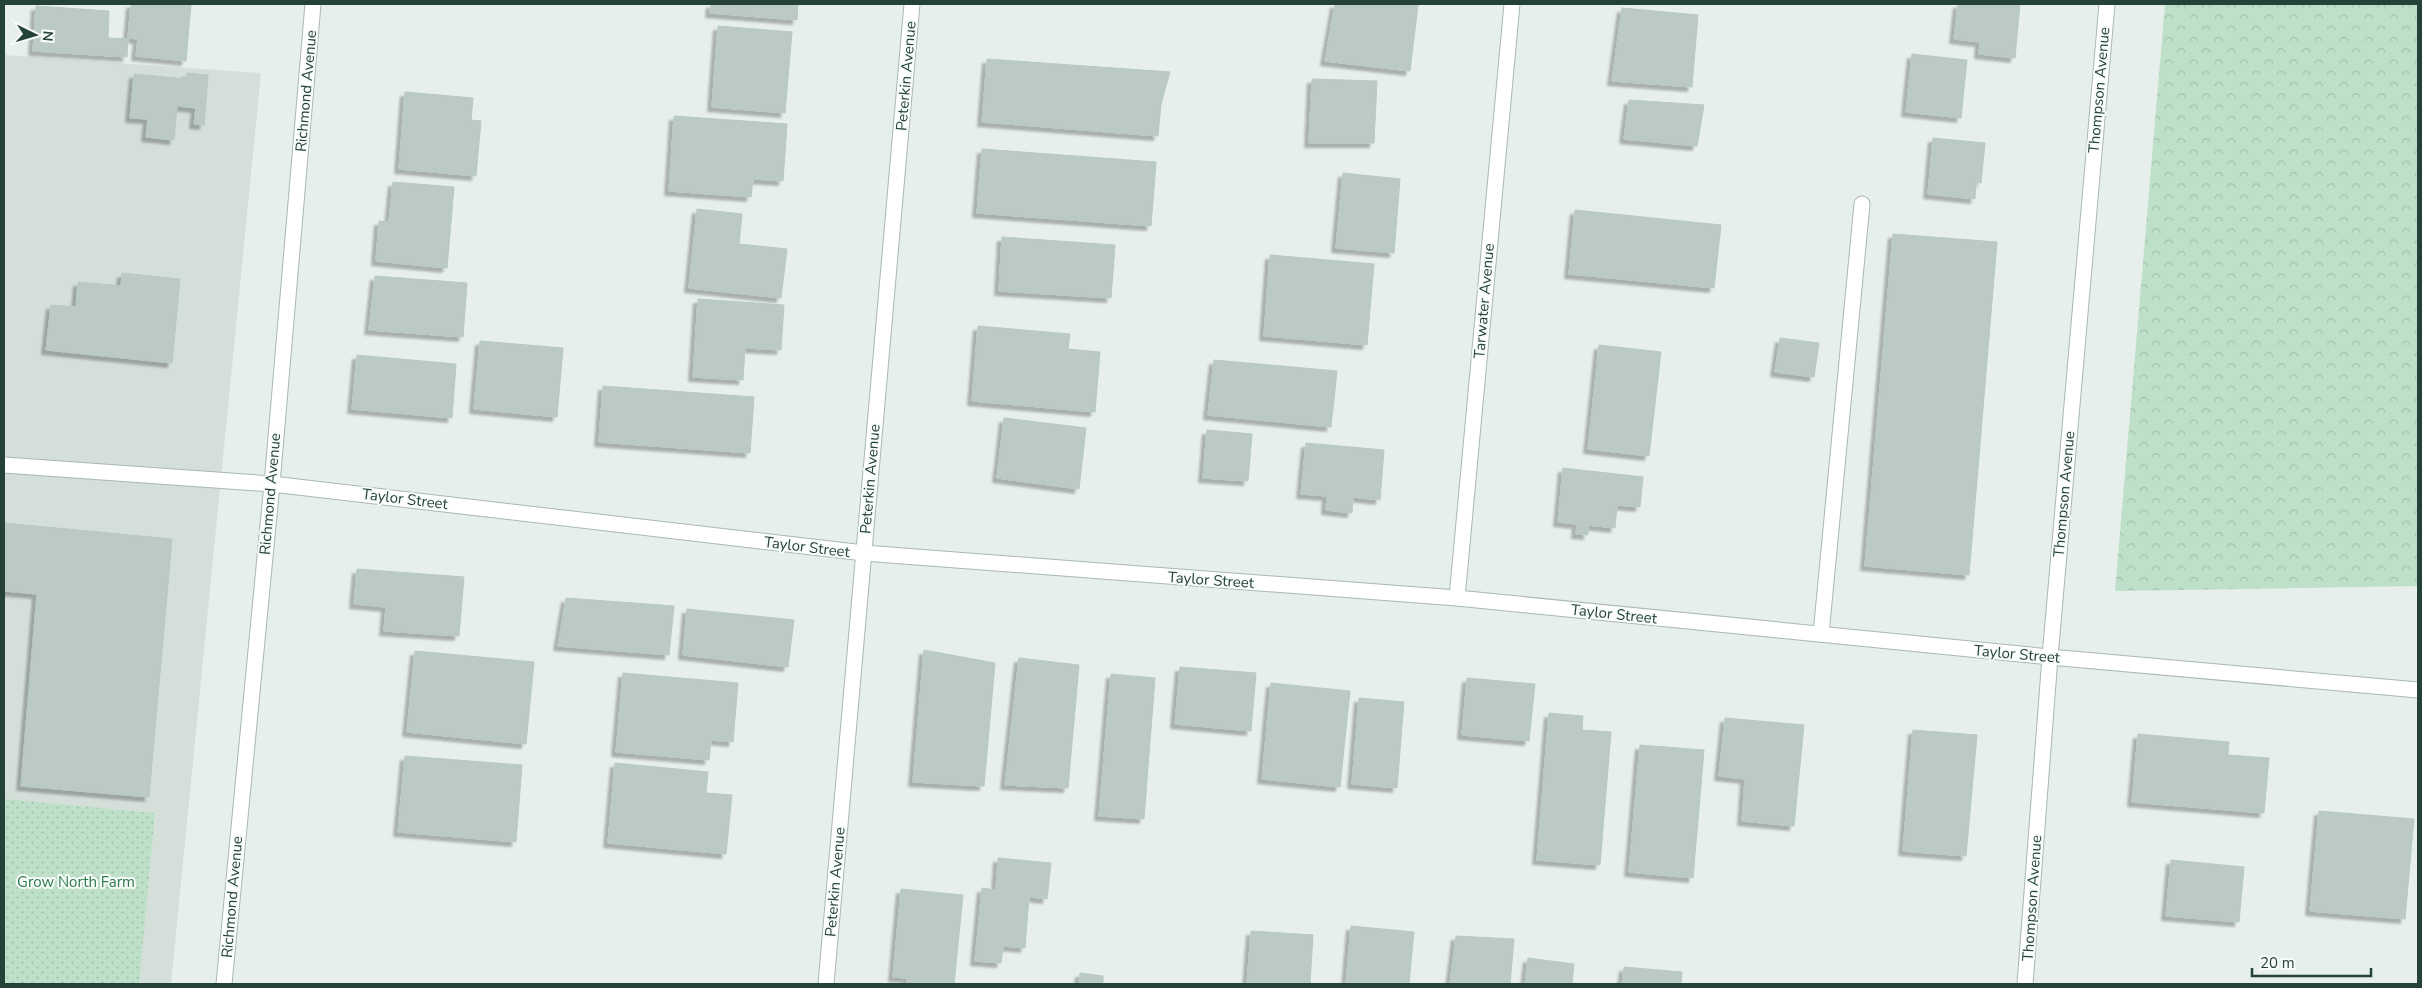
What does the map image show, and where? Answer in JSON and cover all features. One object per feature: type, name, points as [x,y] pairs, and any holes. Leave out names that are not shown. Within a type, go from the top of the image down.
[{"type":"street","name":"Richmond Avenue","points":[[224,984],[272,484],[313,4]]},
{"type":"street","name":"Peterkin Avenue","points":[[826,984],[912,4]]},
{"type":"street","name":"Tarwater Avenue","points":[[1457,598],[1512,4]]},
{"type":"street","name":"Thompson Avenue","points":[[2025,984],[2050,657],[2107,4]]},
{"type":"street","points":[[1820,634],[1862,204]]},
{"type":"street","name":"Taylor Street","points":[[4,465],[272,484],[864,553],[1457,598],[2050,657],[2418,690]]},
{"type":"shaded area","points":[[4,55],[261,73],[171,984],[4,984]]},
{"type":"green space","points":[[2165,4],[2418,4],[2418,586],[2115,591]]},
{"type":"green space","name":"Grow North Farm","points":[[4,799],[155,813],[139,984],[4,984]]},
{"type":"building","points":[[131,4],[191,4],[186,61],[136,56],[138,39],[128,38]]},
{"type":"building","points":[[711,4],[798,4],[797,20],[710,13]]},
{"type":"building","points":[[1335,4],[1418,5],[1410,71],[1325,61]]},
{"type":"building","points":[[1958,4],[2020,4],[2015,58],[1979,54],[1980,42],[1954,39]]},
{"type":"building","points":[[36,6],[109,11],[108,38],[128,39],[127,57],[33,51]]},
{"type":"building","points":[[1622,8],[1698,15],[1692,87],[1612,81]]},
{"type":"building","points":[[718,26],[792,32],[785,113],[712,107]]},
{"type":"building","points":[[1912,54],[1967,60],[1961,118],[1906,112]]},
{"type":"building","points":[[987,59],[1170,72],[1161,104],[1158,136],[982,122]]},
{"type":"building","points":[[187,73],[208,75],[204,125],[194,124],[196,108],[177,106],[174,140],[146,137],[148,119],[130,118],[134,74],[186,79]]},
{"type":"building","points":[[1312,79],[1377,81],[1374,143],[1309,143]]},
{"type":"building","points":[[405,92],[473,98],[471,120],[481,121],[476,176],[399,169]]},
{"type":"building","points":[[1629,100],[1704,105],[1697,146],[1624,139]]},
{"type":"building","points":[[674,116],[787,124],[783,181],[753,179],[751,197],[669,191]]},
{"type":"building","points":[[1933,138],[1985,143],[1981,183],[1976,182],[1975,199],[1928,194]]},
{"type":"building","points":[[982,149],[1156,162],[1151,226],[977,213]]},
{"type":"building","points":[[1343,173],[1400,179],[1394,253],[1336,248]]},
{"type":"building","points":[[393,182],[454,187],[447,268],[376,261],[379,221],[389,222]]},
{"type":"building","points":[[697,209],[742,214],[739,244],[787,249],[781,298],[689,288]]},
{"type":"building","points":[[1575,210],[1721,225],[1714,288],[1569,274]]},
{"type":"building","points":[[1893,234],[1997,242],[1969,575],[1865,566]]},
{"type":"building","points":[[1002,237],[1115,245],[1111,298],[999,291]]},
{"type":"building","points":[[1270,255],[1374,264],[1367,345],[1264,336]]},
{"type":"building","points":[[122,273],[180,279],[172,363],[46,350],[51,305],[76,307],[78,282],[121,286]]},
{"type":"building","points":[[375,276],[467,283],[463,337],[369,330]]},
{"type":"building","points":[[698,299],[784,305],[781,350],[745,348],[743,380],[693,377]]},
{"type":"building","points":[[978,326],[1070,334],[1068,349],[1100,352],[1095,412],[972,401]]},
{"type":"building","points":[[1780,338],[1819,343],[1814,377],[1775,372]]},
{"type":"building","points":[[480,341],[563,348],[557,417],[474,409]]},
{"type":"building","points":[[1599,345],[1661,352],[1649,456],[1588,449]]},
{"type":"building","points":[[357,355],[456,364],[452,418],[352,409]]},
{"type":"building","points":[[1214,360],[1337,371],[1331,427],[1208,415]]},
{"type":"building","points":[[603,386],[754,397],[750,453],[599,442]]},
{"type":"building","points":[[1004,418],[1086,428],[1079,489],[997,478]]},
{"type":"building","points":[[1207,430],[1252,434],[1248,481],[1203,478]]},
{"type":"building","points":[[1306,443],[1384,450],[1380,500],[1353,497],[1352,513],[1326,510],[1327,496],[1301,494]]},
{"type":"building","points":[[1563,468],[1643,477],[1640,507],[1617,505],[1615,528],[1588,525],[1588,535],[1576,534],[1577,524],[1558,522]]},
{"type":"building","points":[[4,523],[172,539],[149,797],[21,786],[37,594],[4,591]]},
{"type":"building","points":[[357,569],[464,577],[459,636],[384,631],[386,607],[354,604]]},
{"type":"building","points":[[566,598],[674,606],[669,655],[558,646]]},
{"type":"building","points":[[687,609],[794,620],[788,667],[683,655]]},
{"type":"building","points":[[924,650],[995,663],[984,786],[913,782]]},
{"type":"building","points":[[415,651],[534,662],[526,744],[407,732]]},
{"type":"building","points":[[1019,658],[1079,665],[1068,788],[1005,785]]},
{"type":"building","points":[[1180,667],[1256,673],[1251,731],[1175,724]]},
{"type":"building","points":[[623,673],[738,683],[733,742],[711,740],[709,760],[616,752]]},
{"type":"building","points":[[1111,674],[1155,678],[1144,819],[1099,816]]},
{"type":"building","points":[[1467,678],[1535,684],[1529,741],[1462,735]]},
{"type":"building","points":[[1271,683],[1350,691],[1340,787],[1262,779]]},
{"type":"building","points":[[1359,698],[1404,702],[1397,788],[1352,784]]},
{"type":"building","points":[[1549,713],[1583,716],[1582,730],[1611,732],[1600,865],[1537,860]]},
{"type":"building","points":[[1725,718],[1804,725],[1794,826],[1742,821],[1745,779],[1719,776]]},
{"type":"building","points":[[1913,730],[1977,735],[1966,856],[1903,851]]},
{"type":"building","points":[[2138,734],[2229,742],[2228,755],[2269,758],[2264,813],[2132,802]]},
{"type":"building","points":[[1640,745],[1704,750],[1693,878],[1629,872]]},
{"type":"building","points":[[405,756],[522,765],[516,842],[398,832]]},
{"type":"building","points":[[615,763],[708,772],[706,793],[732,795],[726,854],[608,843]]},
{"type":"building","points":[[2319,811],[2414,819],[2405,919],[2310,911]]},
{"type":"building","points":[[998,858],[1051,863],[1047,899],[1029,897],[1025,948],[1003,946],[1001,963],[975,961],[982,888],[996,890]]},
{"type":"building","points":[[2171,860],[2244,867],[2239,922],[2166,916]]},
{"type":"building","points":[[901,889],[963,895],[954,984],[907,984],[907,978],[893,977]]},
{"type":"building","points":[[1351,926],[1414,932],[1409,984],[1346,984]]},
{"type":"building","points":[[1251,931],[1313,935],[1310,984],[1247,984]]},
{"type":"building","points":[[1456,936],[1514,939],[1510,984],[1450,984]]},
{"type":"building","points":[[1528,958],[1574,964],[1572,984],[1525,984]]},
{"type":"building","points":[[1624,967],[1682,972],[1681,984],[1622,984]]},
{"type":"building","points":[[1080,973],[1103,976],[1103,984],[1079,984]]}]
